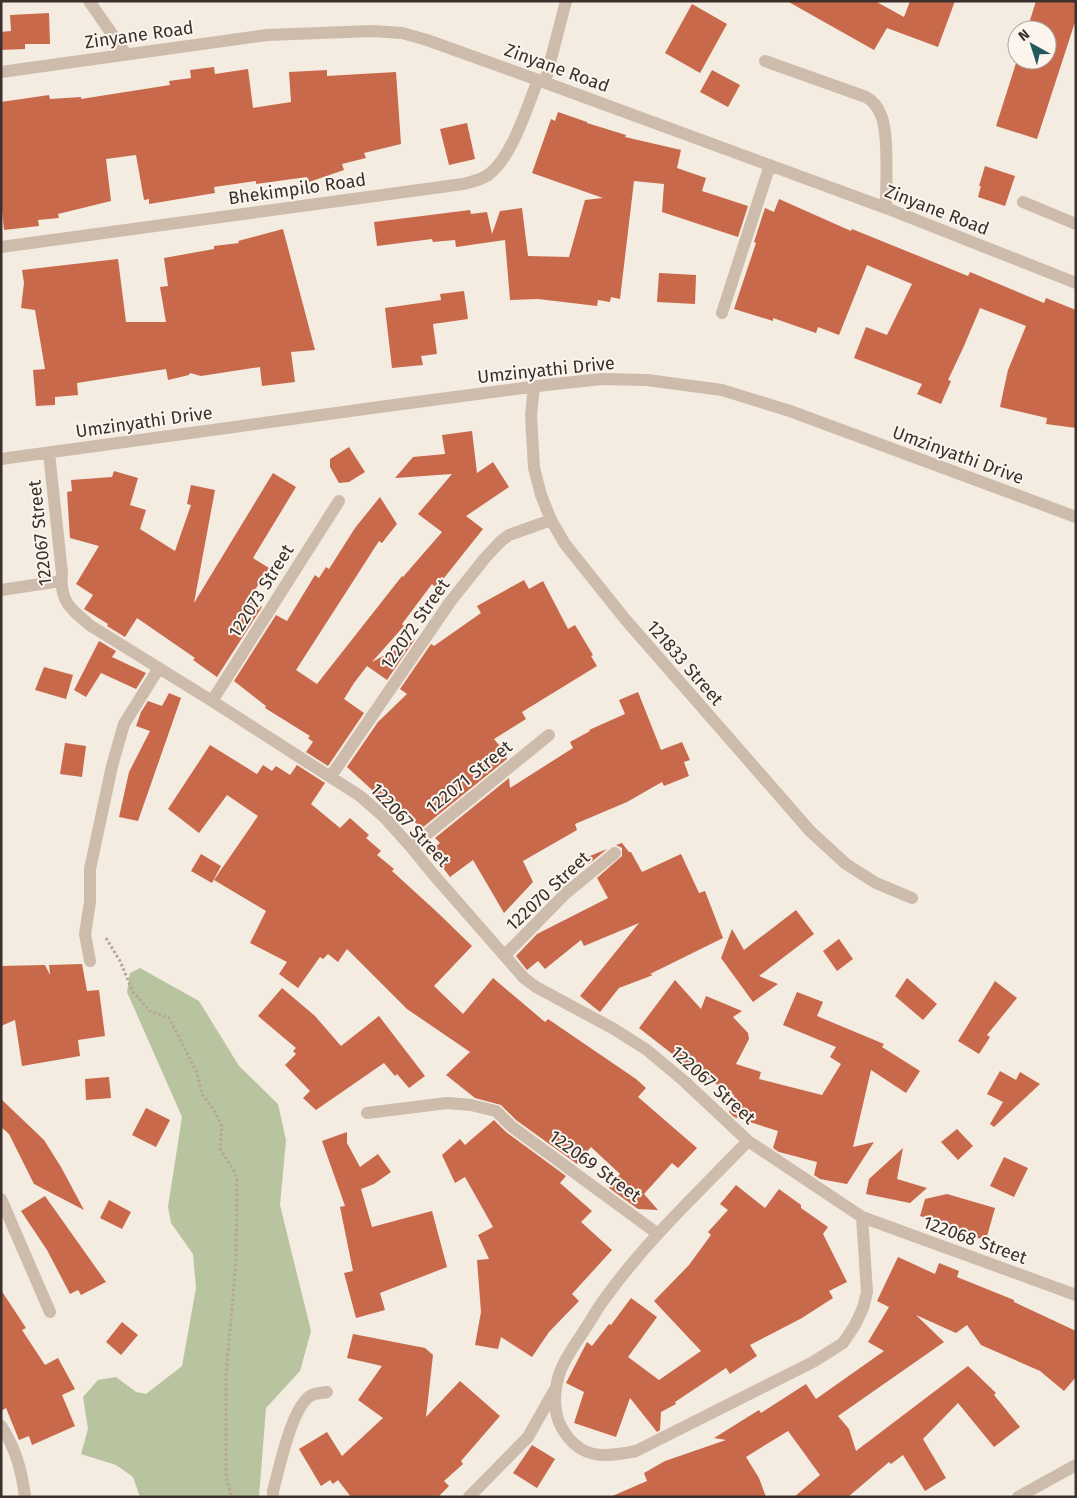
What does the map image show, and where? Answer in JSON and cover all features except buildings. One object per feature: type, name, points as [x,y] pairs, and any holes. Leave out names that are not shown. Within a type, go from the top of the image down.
[{"type":"street","points":[[89,1],[126,54]]},
{"type":"street","name":"Bhekimpilo Road","points":[[1,247],[463,184],[488,175],[504,158],[542,81],[566,1]]},
{"type":"street","name":"Zinyane Road","points":[[1,72],[268,35],[372,31],[402,33],[542,81],[886,208],[1076,283]]},
{"type":"street","points":[[765,61],[866,97],[874,103],[882,116],[884,130],[886,208]]},
{"type":"street","points":[[722,313],[770,165]]},
{"type":"street","points":[[1023,202],[1076,224]]},
{"type":"street","name":"Umzinyathi Drive","points":[[1,459],[534,387],[602,380],[647,380],[722,390],[790,411],[1076,517]]},
{"type":"street","name":"121833 Street","points":[[534,387],[531,414],[534,468],[541,496],[551,520],[565,544],[625,619],[810,832],[846,864],[876,883],[912,898]]},
{"type":"street","name":"122067 Street","points":[[49,453],[62,573],[61,582],[65,601],[75,614],[91,626],[348,787],[370,804],[411,847],[432,874],[524,978],[647,1050],[684,1080],[748,1141],[862,1218],[867,1292],[863,1308],[855,1325],[842,1343],[813,1362],[636,1451],[600,1456],[587,1453],[568,1438],[558,1422],[556,1386],[564,1362],[606,1297],[658,1234],[748,1141]]},
{"type":"street","name":"122073 Street","points":[[212,701],[339,501]]},
{"type":"street","name":"122072 Street","points":[[331,776],[450,602],[485,558],[509,535],[551,520]]},
{"type":"street","points":[[1,590],[61,582]]},
{"type":"street","points":[[90,961],[84,934],[90,902],[90,869],[112,766],[124,724],[159,668]]},
{"type":"street","name":"122071 Street","points":[[411,847],[549,735]]},
{"type":"street","name":"122070 Street","points":[[505,955],[566,894],[615,853]]},
{"type":"street","name":"122069 Street","points":[[367,1112],[447,1103],[471,1105],[496,1111],[511,1126],[658,1234]]},
{"type":"street","points":[[1,1199],[50,1312]]},
{"type":"street","name":"122068 Street","points":[[862,1218],[1076,1295]]},
{"type":"street","points":[[469,1497],[528,1437],[556,1386]]},
{"type":"street","points":[[273,1497],[289,1432],[299,1407],[310,1396],[327,1392]]},
{"type":"street","points":[[1,1426],[15,1450],[22,1474],[25,1497]]},
{"type":"street","points":[[1018,1497],[1076,1465]]},
{"type":"path","points":[[88,916],[107,938],[120,961],[133,992],[150,1011],[169,1018],[197,1073],[202,1094],[214,1110],[222,1126],[220,1149],[237,1179],[236,1261],[226,1375],[226,1477],[232,1497]]},
{"type":"green space","points":[[140,968],[199,1001],[239,1066],[278,1104],[286,1140],[280,1205],[311,1331],[300,1371],[266,1408],[259,1497],[140,1497],[133,1477],[116,1465],[81,1454],[88,1429],[83,1397],[98,1380],[116,1377],[136,1392],[146,1394],[182,1366],[196,1288],[193,1254],[171,1223],[168,1207],[182,1117],[127,992],[130,973]]}]
